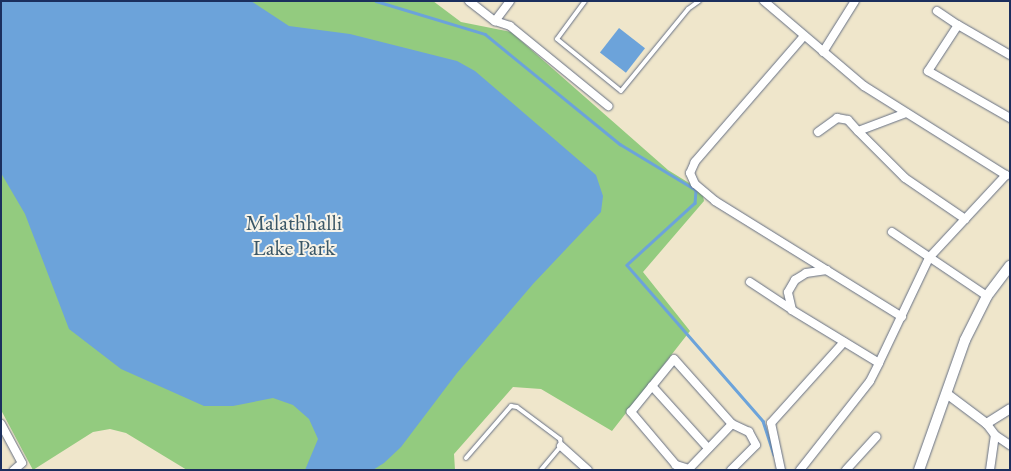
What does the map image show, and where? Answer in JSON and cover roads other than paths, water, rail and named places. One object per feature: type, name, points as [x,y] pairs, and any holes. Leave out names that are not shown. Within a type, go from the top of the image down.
[{"type":"main road","points":[[919,470],[965,340],[988,296],[1010,266]]},
{"type":"street","points":[[469,1],[494,21],[510,26],[608,106]]},
{"type":"street","points":[[494,21],[510,1]]},
{"type":"street","points":[[764,1],[864,86],[1006,175],[929,258],[870,381],[800,470]]},
{"type":"street","points":[[823,52],[856,1]]},
{"type":"street","points":[[937,11],[1010,55]]},
{"type":"street","points":[[958,25],[928,71],[1010,118]]},
{"type":"street","points":[[804,36],[695,162],[690,172],[695,184],[715,201],[902,317]]},
{"type":"street","points":[[858,131],[906,113]]},
{"type":"street","points":[[818,132],[837,118],[848,120],[905,178],[965,219]]},
{"type":"street","points":[[892,232],[988,296]]},
{"type":"street","points":[[792,310],[788,292],[795,280],[806,273],[827,270]]},
{"type":"street","points":[[750,282],[879,363]]},
{"type":"street","points":[[781,470],[771,423],[844,342]]},
{"type":"street","points":[[731,470],[756,445],[749,432],[732,424],[674,358],[631,412],[676,465],[689,469],[732,424]]},
{"type":"street","points":[[652,386],[708,448]]},
{"type":"street","points":[[946,393],[986,423],[995,435],[1010,445]]},
{"type":"street","points":[[986,423],[1010,408]]},
{"type":"street","points":[[1,424],[22,464],[14,470]]},
{"type":"street","points":[[990,470],[995,435]]},
{"type":"street","points":[[846,470],[876,437]]},
{"type":"street","points":[[561,446],[588,470]]},
{"type":"lane","points":[[586,1],[557,39],[621,91],[688,9],[699,1]]},
{"type":"lane","points":[[466,458],[511,406],[517,406],[560,439],[561,446],[542,470]]},
{"type":"water","name":"Malathhalli Lake Park","points":[[1,1],[251,1],[289,26],[350,34],[457,61],[475,71],[596,175],[603,196],[601,212],[533,284],[457,373],[401,447],[384,463],[373,470],[305,470],[318,439],[309,419],[293,405],[273,398],[233,406],[204,406],[121,369],[69,329],[25,214],[1,173]]},
{"type":"water","points":[[619,28],[645,48],[626,73],[600,52]]},
{"type":"waterway","points":[[376,1],[485,34],[620,144],[696,190],[695,203],[627,265],[763,421],[774,454]]}]
